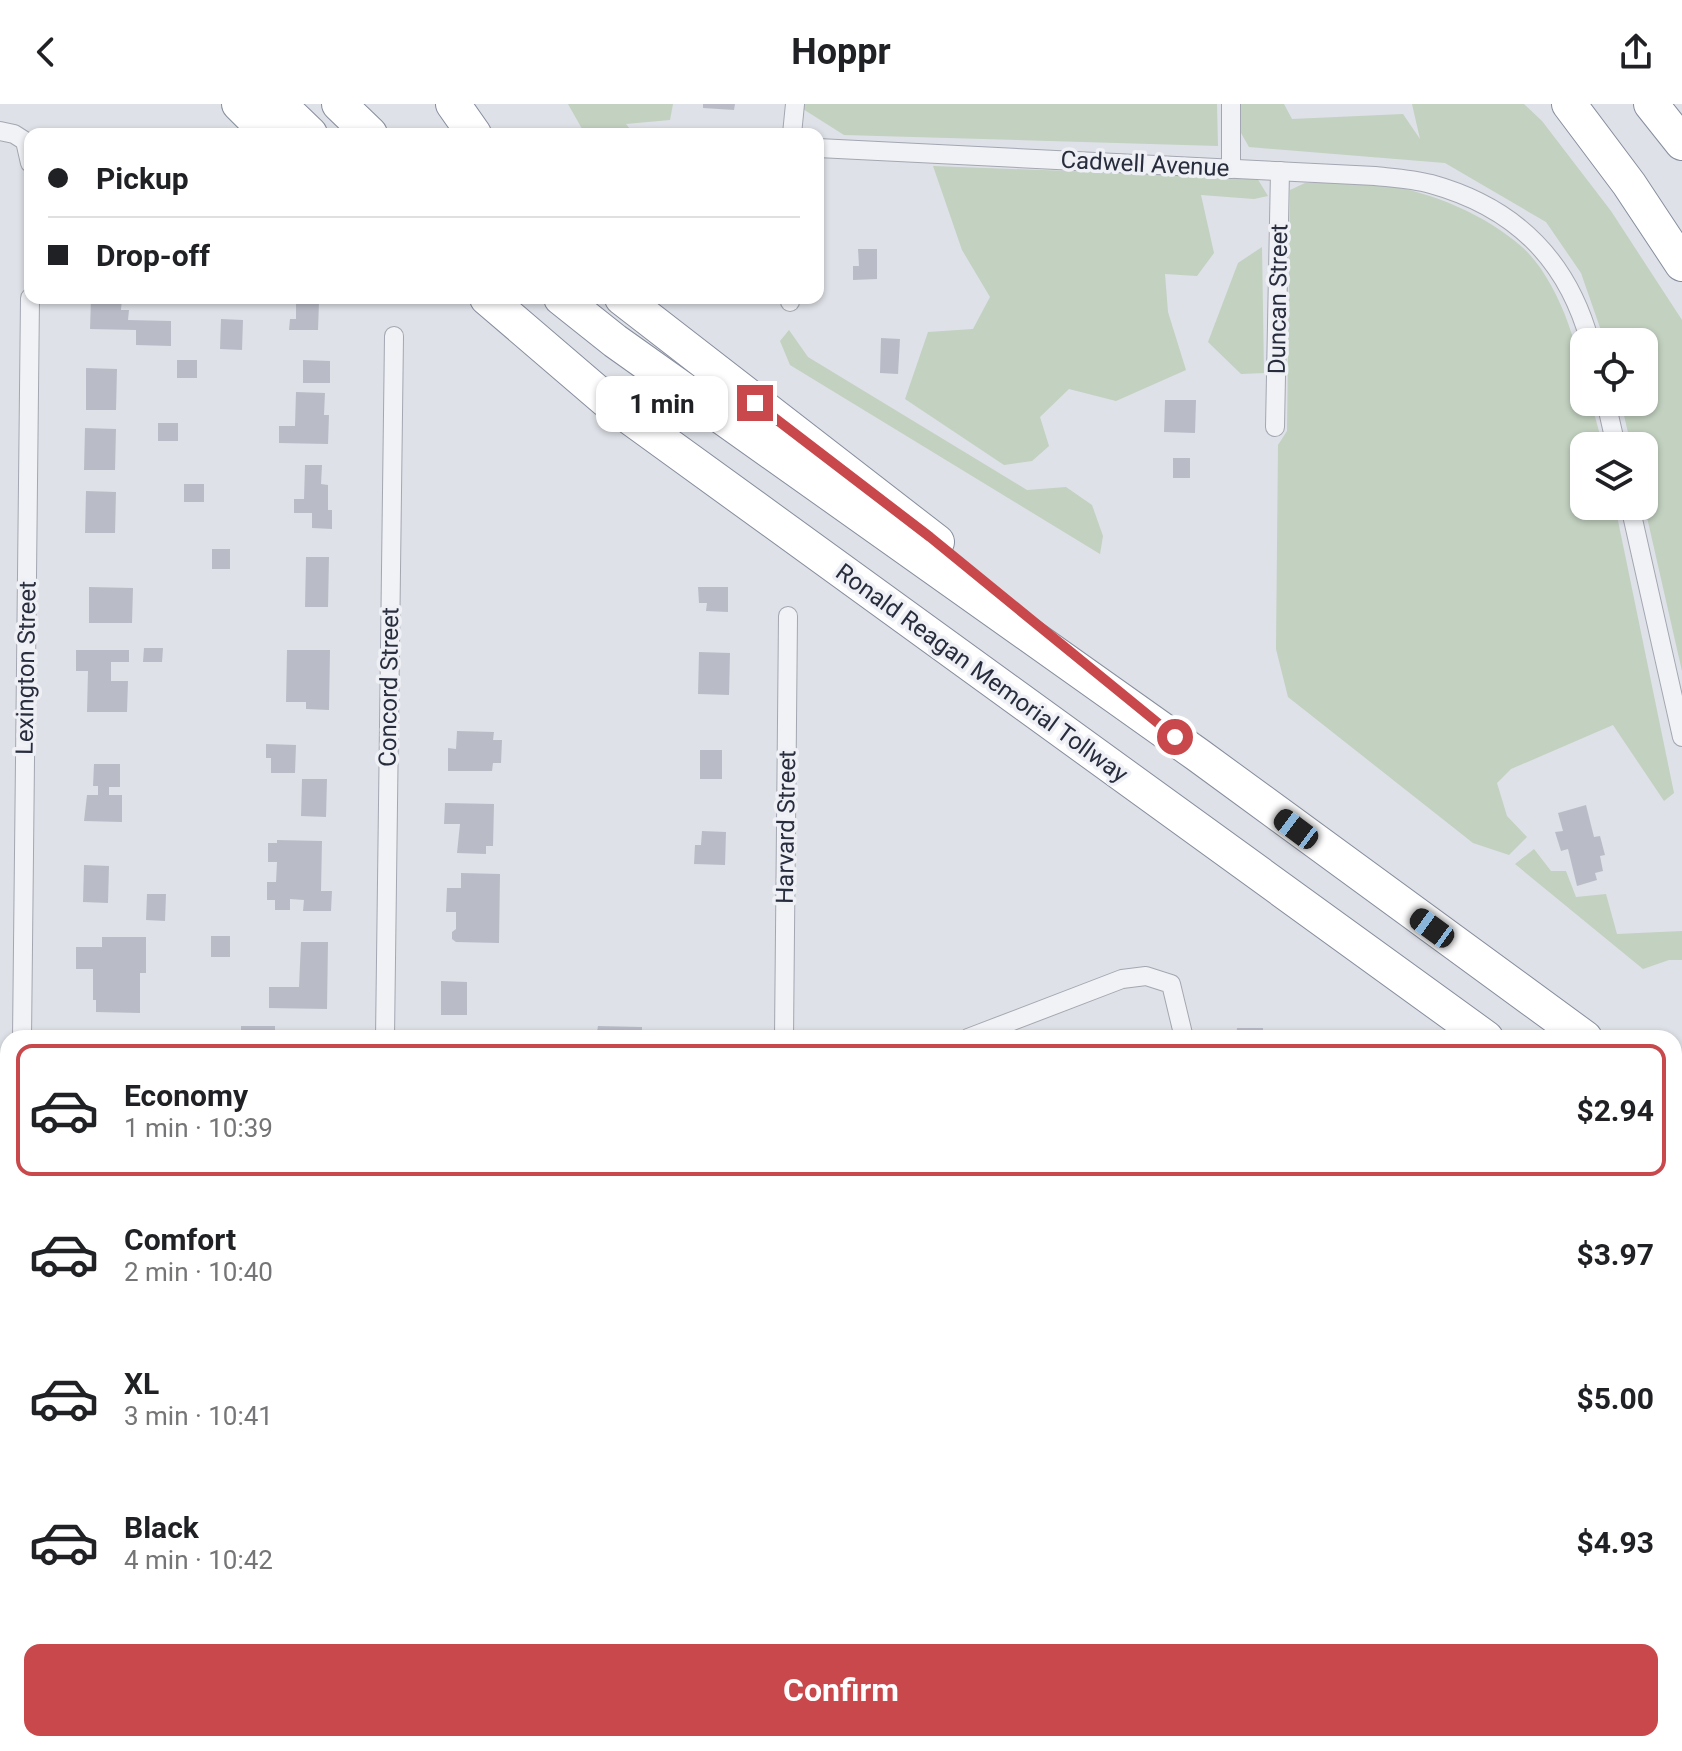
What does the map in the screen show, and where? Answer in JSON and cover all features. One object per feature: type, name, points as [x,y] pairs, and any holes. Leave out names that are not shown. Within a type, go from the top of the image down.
[{"type":"highway","points":[[239,104],[263,128]]},
{"type":"highway","points":[[279,104],[304,128]]},
{"type":"highway","points":[[339,104],[364,128]]},
{"type":"highway","points":[[453,104],[470,128]]},
{"type":"highway","points":[[1569,104],[1629,184],[1682,264]]},
{"type":"highway","points":[[1651,104],[1682,143]]},
{"type":"highway","points":[[470,304],[606,400]]},
{"type":"highway","name":"Ronald Reagan Memorial Tollway","points":[[494,304],[606,400],[1475,1030]]},
{"type":"highway","points":[[569,304],[615,341],[1198,755],[1574,1030]]},
{"type":"highway","points":[[630,304],[930,537],[1198,755]]},
{"type":"street","points":[[793,128],[795,104]]},
{"type":"street","points":[[1231,104],[1231,169]]},
{"type":"street","points":[[0,131],[24,140]]},
{"type":"street","name":"Cadwell Avenue","points":[[824,148],[1375,176],[1429,183],[1469,197],[1523,228],[1550,258],[1570,293],[1584,328]]},
{"type":"street","name":"Duncan Street","points":[[1275,427],[1280,171]]},
{"type":"street","name":"Lexington Street","points":[[22,1030],[30,304]]},
{"type":"street","name":"Concord Street","points":[[385,1030],[394,336]]},
{"type":"street","points":[[1633,520],[1682,737]]},
{"type":"street","name":"Harvard Street","points":[[784,1030],[788,616]]},
{"type":"street","points":[[989,1030],[1122,979],[1146,976],[1171,984],[1182,1030]]},
{"type":"green space","points":[[568,104],[673,104],[670,120],[626,124],[629,128],[582,128]]},
{"type":"green space","points":[[804,104],[1217,104],[1218,146],[844,135],[803,109]]},
{"type":"green space","points":[[1241,104],[1284,104],[1292,119],[1403,114],[1420,139],[1412,104],[1524,104],[1542,121],[1611,211],[1682,320],[1682,671],[1648,520],[1658,520],[1658,432],[1628,432],[1624,416],[1658,416],[1658,328],[1600,328],[1581,273],[1546,222],[1445,163],[1249,147],[1241,133]]},
{"type":"green space","points":[[933,166],[1257,178],[1268,196],[1254,199],[1201,195],[1214,253],[1197,276],[1165,274],[1168,312],[1186,370],[1116,401],[1069,389],[1040,417],[1049,446],[1032,461],[1004,465],[905,399],[928,332],[973,329],[990,297],[962,250]]},
{"type":"green space","points":[[1305,183],[1374,183],[1439,199],[1475,215],[1508,235],[1535,261],[1547,278],[1570,330],[1570,416],[1595,416],[1599,432],[1570,432],[1570,520],[1618,520],[1674,793],[1664,801],[1613,725],[1511,769],[1497,783],[1507,816],[1527,837],[1509,855],[1473,843],[1288,697],[1276,649],[1278,445],[1287,431],[1290,190]]},
{"type":"green space","points":[[1262,247],[1264,373],[1241,374],[1208,342],[1238,263]]},
{"type":"green space","points":[[789,330],[808,357],[1027,490],[1066,487],[1092,505],[1103,536],[1100,554],[790,365],[780,341]]},
{"type":"green space","points":[[1534,849],[1551,871],[1566,871],[1576,897],[1606,894],[1617,934],[1682,931],[1682,960],[1669,960],[1643,969],[1515,864]]},
{"type":"building","points":[[703,104],[735,104],[734,110],[703,108]]},
{"type":"building","points":[[858,249],[877,249],[877,279],[853,280],[853,266],[859,266]]},
{"type":"building","points":[[91,304],[122,304],[121,310],[129,310],[128,320],[171,321],[171,346],[136,345],[136,330],[90,329]]},
{"type":"building","points":[[296,304],[319,304],[318,330],[289,330],[290,319],[296,319]]},
{"type":"building","points":[[221,319],[243,320],[242,350],[220,349]]},
{"type":"building","points":[[881,338],[900,339],[898,374],[880,373]]},
{"type":"building","points":[[177,360],[197,360],[197,378],[177,378]]},
{"type":"building","points":[[303,360],[330,361],[330,383],[303,383]]},
{"type":"building","points":[[86,368],[117,369],[116,410],[86,410]]},
{"type":"building","points":[[296,392],[325,393],[324,415],[329,415],[328,444],[279,443],[279,426],[295,426]]},
{"type":"building","points":[[1165,400],[1196,400],[1195,433],[1164,432]]},
{"type":"building","points":[[158,423],[178,423],[178,441],[158,441]]},
{"type":"building","points":[[85,428],[116,429],[115,470],[84,470]]},
{"type":"building","points":[[1173,458],[1190,458],[1190,478],[1173,478]]},
{"type":"building","points":[[305,465],[322,465],[321,484],[328,485],[332,529],[312,528],[312,513],[294,513],[294,499],[304,499]]},
{"type":"building","points":[[184,484],[204,484],[204,502],[184,502]]},
{"type":"building","points":[[86,491],[116,492],[115,533],[85,533]]},
{"type":"building","points":[[212,549],[230,549],[230,569],[212,569]]},
{"type":"building","points":[[306,557],[329,557],[328,607],[305,607]]},
{"type":"building","points":[[89,587],[133,588],[132,623],[89,623]]},
{"type":"building","points":[[698,587],[728,587],[728,612],[706,611],[707,603],[699,603]]},
{"type":"building","points":[[144,648],[163,648],[162,662],[143,662]]},
{"type":"building","points":[[76,650],[129,650],[129,662],[111,662],[111,681],[128,681],[127,712],[87,712],[88,671],[76,671]]},
{"type":"building","points":[[287,650],[330,650],[329,710],[306,709],[306,702],[286,702]]},
{"type":"building","points":[[699,652],[730,653],[729,695],[698,694]]},
{"type":"building","points":[[457,731],[494,732],[493,740],[502,740],[501,763],[493,763],[492,771],[448,771],[448,748],[456,749]]},
{"type":"building","points":[[266,744],[296,745],[295,773],[271,773],[271,758],[266,758]]},
{"type":"building","points":[[700,750],[722,750],[722,779],[700,779]]},
{"type":"building","points":[[94,764],[120,764],[120,787],[109,787],[109,795],[122,795],[122,822],[84,821],[87,795],[98,795],[98,786],[93,786]]},
{"type":"building","points":[[302,779],[327,779],[326,817],[301,816]]},
{"type":"building","points":[[445,803],[494,804],[493,846],[486,846],[486,854],[457,853],[460,824],[444,824]]},
{"type":"building","points":[[1586,805],[1594,837],[1600,836],[1605,855],[1600,856],[1603,871],[1595,873],[1597,880],[1577,886],[1568,849],[1561,851],[1555,832],[1563,831],[1558,813]]},
{"type":"building","points":[[702,831],[726,832],[725,865],[694,864],[695,845],[701,845]]},
{"type":"building","points":[[277,840],[322,841],[321,891],[332,891],[331,911],[303,911],[304,900],[290,899],[290,910],[275,910],[275,900],[267,900],[267,882],[276,882],[277,862],[268,862],[268,843],[277,843]]},
{"type":"building","points":[[84,865],[109,866],[108,903],[83,902]]},
{"type":"building","points":[[461,873],[500,874],[499,943],[456,942],[452,939],[452,932],[456,929],[456,912],[446,912],[447,888],[461,888]]},
{"type":"building","points":[[147,894],[166,894],[165,921],[146,920]]},
{"type":"building","points":[[211,936],[230,936],[230,957],[211,957]]},
{"type":"building","points":[[102,937],[146,937],[146,973],[140,973],[140,1013],[96,1012],[93,969],[76,969],[76,947],[102,947]]},
{"type":"building","points":[[301,942],[328,942],[327,1009],[269,1008],[269,987],[299,987]]},
{"type":"building","points":[[441,981],[467,982],[467,1015],[441,1015]]},
{"type":"building","points":[[241,1026],[275,1026],[275,1030],[241,1030]]},
{"type":"building","points":[[598,1026],[642,1027],[642,1030],[597,1030]]},
{"type":"building","points":[[1237,1028],[1263,1028],[1263,1030]]},
{"type":"route","points":[[755,403],[930,537],[1175,737]]}]
